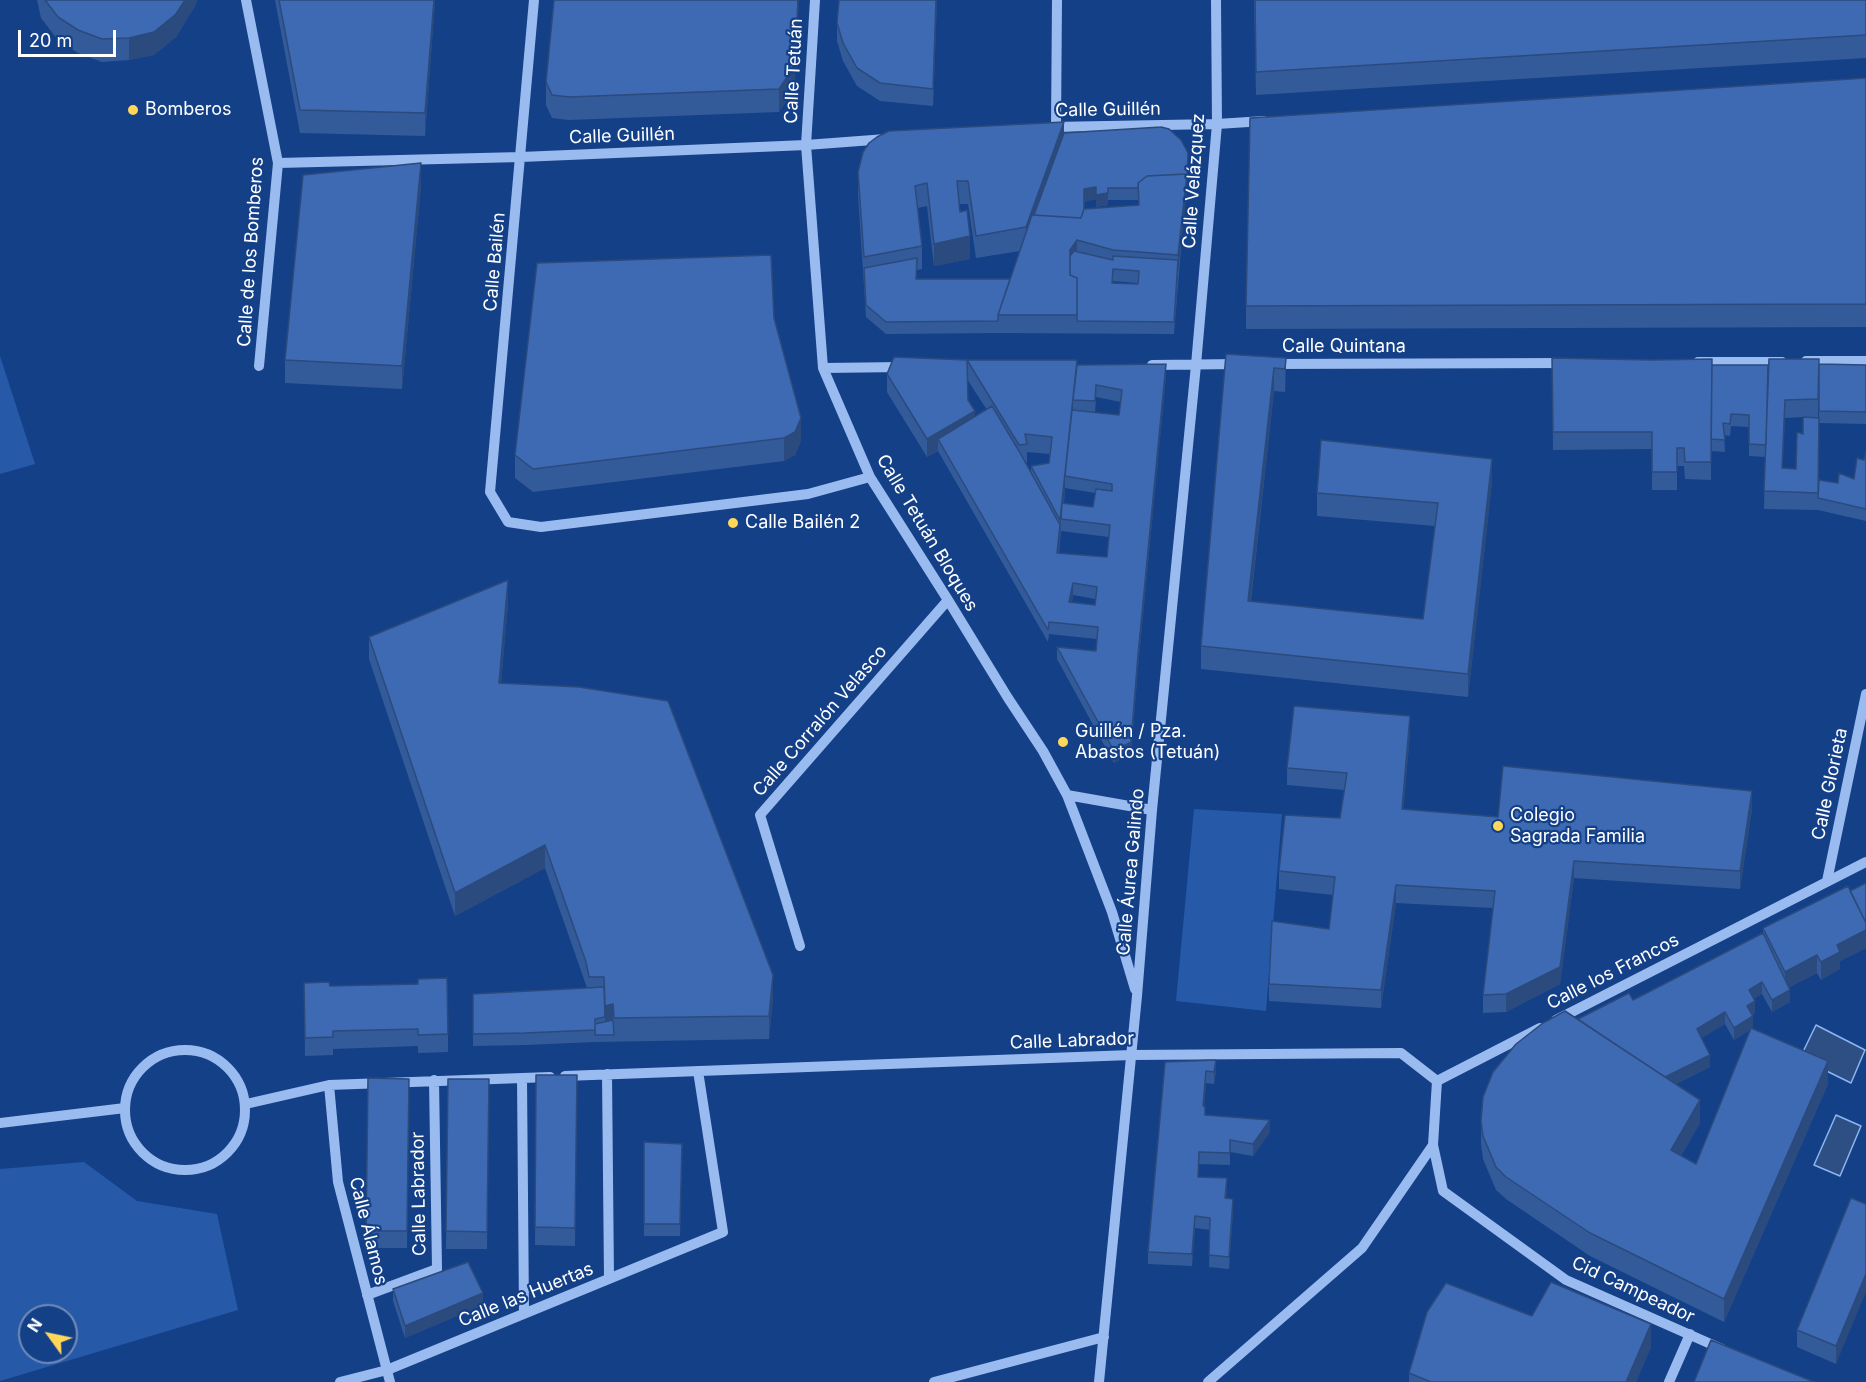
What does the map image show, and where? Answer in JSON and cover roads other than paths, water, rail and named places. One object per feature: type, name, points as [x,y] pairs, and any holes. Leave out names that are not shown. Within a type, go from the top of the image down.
[{"type":"street","name":"Calle de los Bomberos","points":[[246,0],[278,163],[259,366]]},
{"type":"street","name":"Calle Bailén","points":[[534,0],[490,492],[508,522],[541,527],[808,494],[870,477]]},
{"type":"street","name":"Calle Tetuán","points":[[806,145],[815,0]]},
{"type":"street","points":[[1056,127],[1057,0]]},
{"type":"street","name":"Calle Velázquez","points":[[1196,365],[1217,124],[1216,0]]},
{"type":"street","name":"Calle Guillén","points":[[1044,128],[1217,124],[1276,120]]},
{"type":"street","name":"Calle Guillén","points":[[278,163],[521,157],[806,145],[901,138]]},
{"type":"street","name":"Calle Tetuán Bloques","points":[[806,145],[823,368],[870,477],[1043,751],[1066,795],[1112,912],[1137,996]]},
{"type":"street","points":[[1686,362],[1866,361]]},
{"type":"street","name":"Calle Quintana","points":[[1137,365],[1579,363]]},
{"type":"street","name":"Calle Áurea Galindo","points":[[1100,1381],[1137,996],[1152,810],[1196,365]]},
{"type":"street","points":[[823,368],[916,367]]},
{"type":"street","name":"Calle Corralón Velasco","points":[[800,946],[760,815],[948,600]]},
{"type":"street","name":"Calle Glorieta","points":[[1827,881],[1866,694]]},
{"type":"street","points":[[1066,795],[1152,810]]},
{"type":"street","name":"Calle los Francos","points":[[1437,1081],[1866,862]]},
{"type":"street","points":[[179,1050],[203,1052],[224,1063],[239,1081],[246,1104],[244,1128],[232,1149],[214,1164],[192,1171],[168,1169],[147,1158],[132,1139],[125,1117],[125,1108],[127,1093],[138,1072],[157,1057],[179,1050]]},
{"type":"street","name":"Calle Labrador","points":[[246,1104],[329,1084],[1131,1055],[1401,1053],[1437,1081]]},
{"type":"street","name":"Calle las Huertas","points":[[340,1382],[387,1370],[723,1233],[698,1071]]},
{"type":"street","points":[[607,1074],[609,1279]]},
{"type":"street","points":[[522,1078],[524,1313]]},
{"type":"street","name":"Calle Labrador","points":[[367,1295],[437,1269],[434,1080]]},
{"type":"street","points":[[1208,1382],[1362,1248],[1432,1145],[1437,1081]]},
{"type":"street","name":"Calle Álamos","points":[[329,1084],[338,1182],[390,1382]]},
{"type":"street","points":[[0,1123],[125,1108]]},
{"type":"street","name":"Cid Campeador","points":[[1432,1145],[1443,1191],[1566,1280],[1732,1353]]},
{"type":"street","points":[[1669,1382],[1690,1334]]},
{"type":"street","points":[[934,1382],[1104,1337]]},
{"type":"place","name":"Bomberos","points":[[133,110]]},
{"type":"place","name":"Calle Bailén 2","points":[[733,523]]},
{"type":"place","name":"Guillén / Pza. Abastos (Tetuán)","points":[[1063,742]]},
{"type":"place","name":"Colegio Sagrada Familia","points":[[1498,826]]}]
